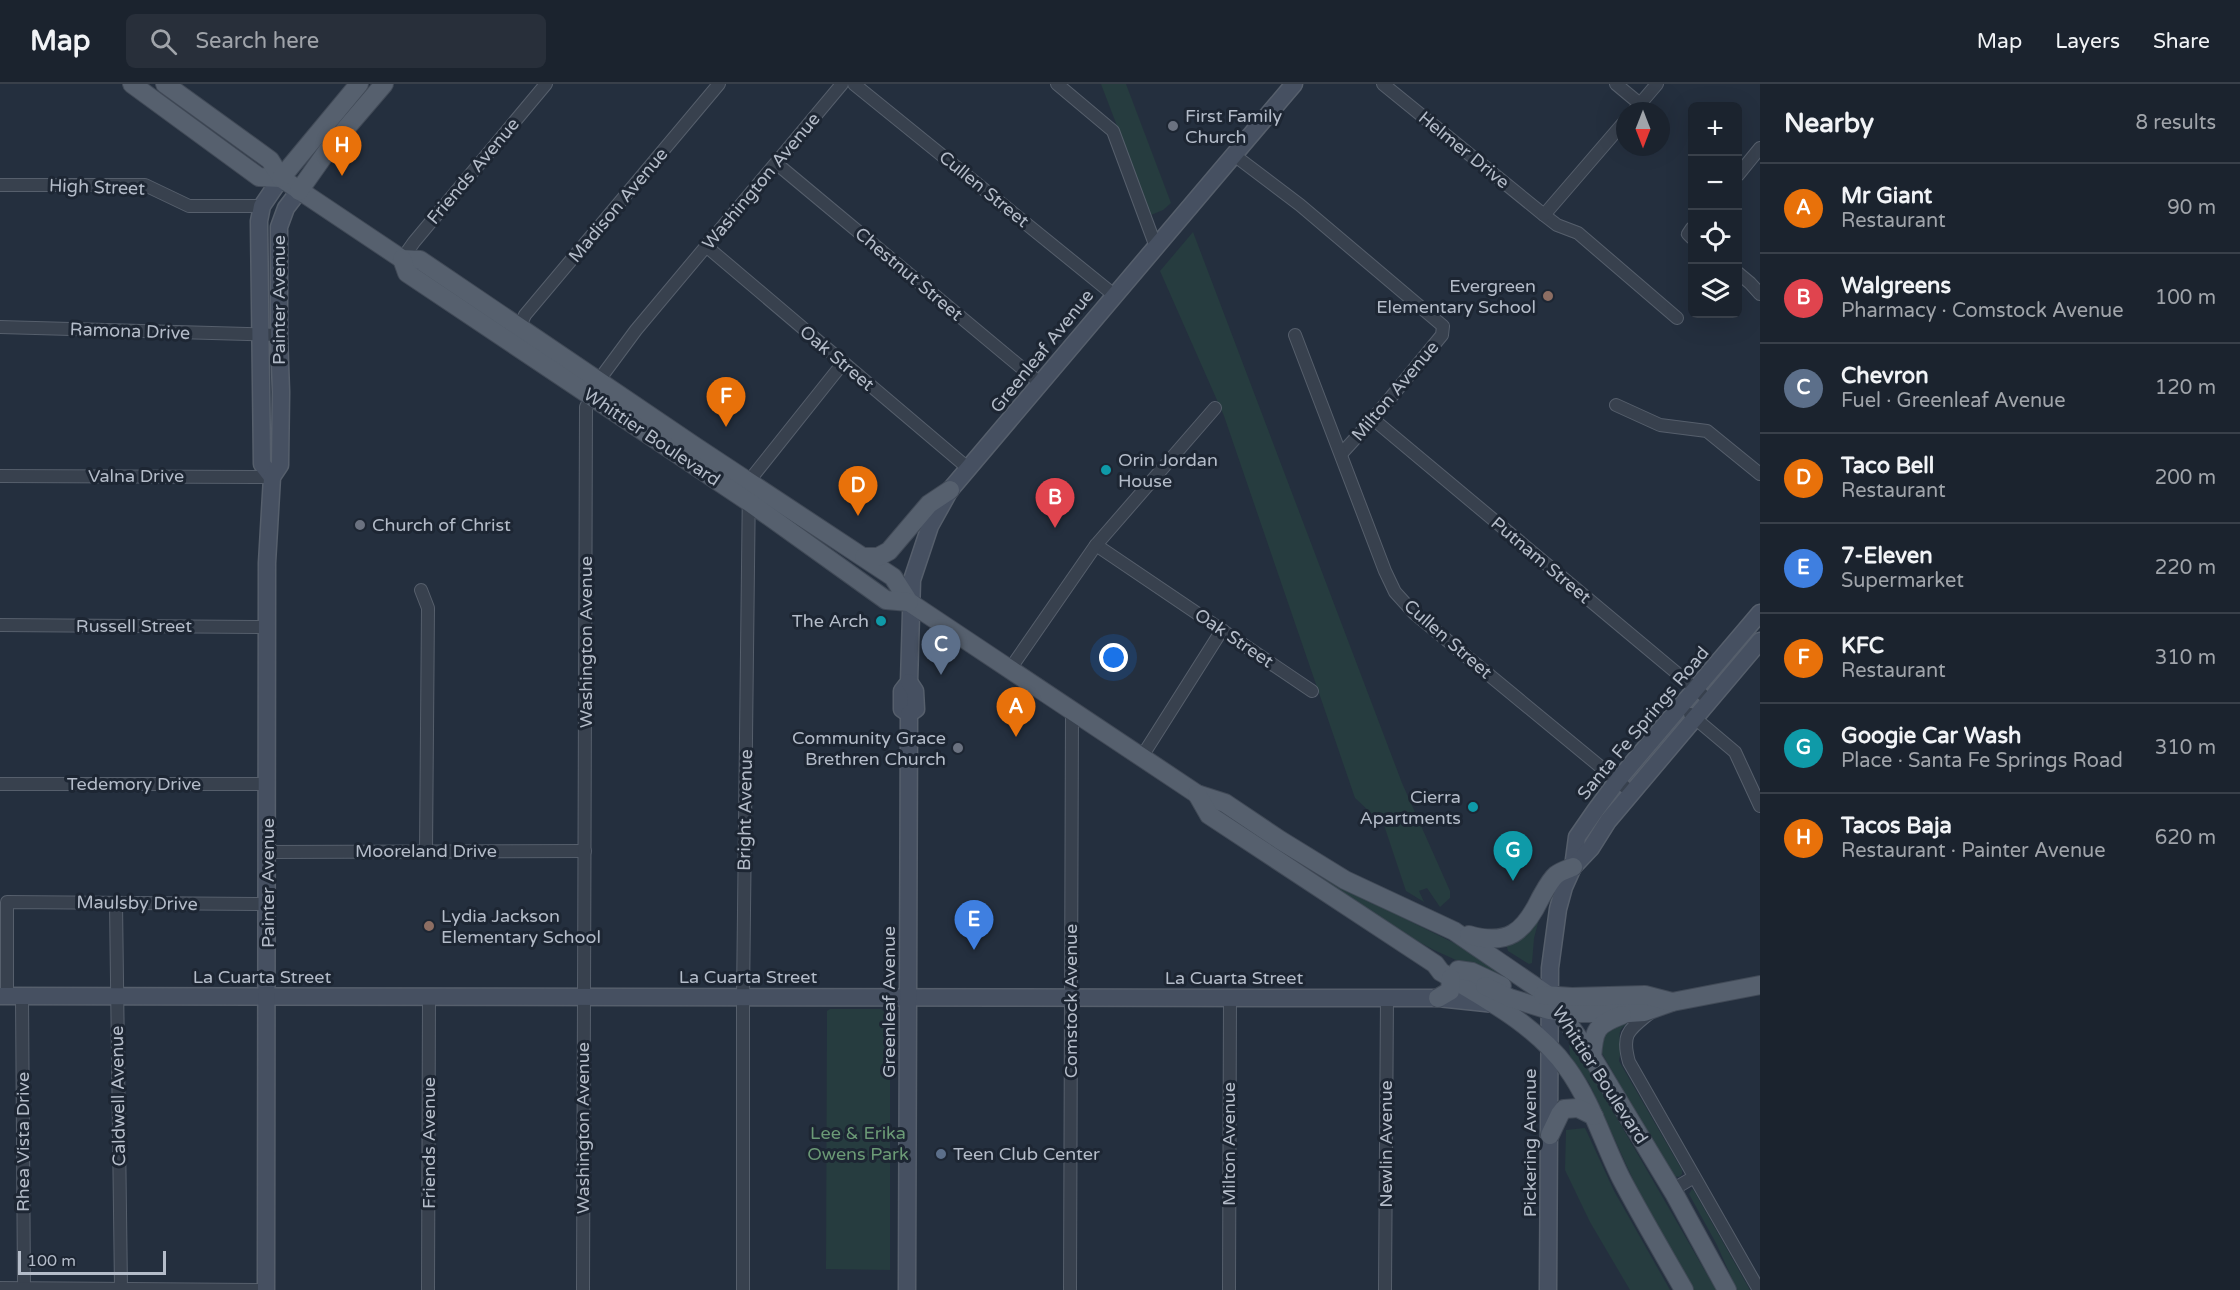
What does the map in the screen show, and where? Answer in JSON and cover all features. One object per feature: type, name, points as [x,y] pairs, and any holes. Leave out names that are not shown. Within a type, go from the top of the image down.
[{"type":"main road","name":"Whittier Boulevard","points":[[132,84],[259,177],[281,178]]},
{"type":"main road","name":"Whittier Boulevard","points":[[165,84],[270,160],[281,178],[299,191],[402,259],[420,260],[519,327],[595,388],[886,600],[909,602]]},
{"type":"main road","name":"Painter Avenue","points":[[281,178],[359,84]]},
{"type":"main road","name":"Painter Avenue","points":[[299,191],[330,147],[384,84]]},
{"type":"main road","name":"Whittier Boulevard","points":[[402,259],[407,273],[749,481],[864,557],[893,577],[909,602],[1141,758],[1197,794],[1226,803],[1345,880],[1454,931],[1553,1005],[1592,1057],[1672,1191],[1727,1290]]},
{"type":"main road","points":[[864,557],[878,557],[889,551],[929,504],[950,490]]},
{"type":"main road","name":"Whittier Boulevard","points":[[1197,794],[1209,814],[1435,964],[1441,972],[1455,974],[1521,1023],[1550,1049],[1567,1068],[1593,1116],[1621,1178],[1684,1290]]},
{"type":"main road","points":[[1454,931],[1495,940],[1520,931],[1532,916],[1555,875],[1574,867]]},
{"type":"main road","points":[[1438,999],[1450,991],[1455,974],[1472,972],[1553,1005],[1629,1013],[1644,1012],[1664,1005],[1760,985]]},
{"type":"main road","points":[[1553,1005],[1645,995],[1664,1005]]},
{"type":"main road","points":[[1592,1057],[1597,1029],[1605,1021],[1629,1013]]},
{"type":"main road","points":[[1550,1135],[1564,1109],[1575,1107],[1593,1116]]},
{"type":"street","name":"Friends Avenue","points":[[402,259],[546,84]]},
{"type":"street","name":"Madison Avenue","points":[[519,327],[532,308],[719,84]]},
{"type":"street","name":"Washington Avenue","points":[[583,1290],[586,407],[595,388],[636,330],[842,84]]},
{"type":"street","name":"Cullen Street","points":[[854,84],[1114,295]]},
{"type":"street","points":[[1057,84],[1113,131],[1156,246]]},
{"type":"street","name":"Greenleaf Avenue","points":[[907,1290],[909,714],[916,709],[915,691],[909,682],[909,602],[917,560],[930,526],[950,490],[1294,84]]},
{"type":"street","name":"Helmer Drive","points":[[1383,84],[1557,225],[1578,233],[1677,318]]},
{"type":"street","points":[[1616,84],[1632,102]]},
{"type":"street","points":[[1641,102],[1657,84]]},
{"type":"street","points":[[1544,215],[1616,131]]},
{"type":"street","points":[[1742,169],[1760,148]]},
{"type":"street","name":"Milton Avenue","points":[[1234,155],[1305,209],[1443,326],[1442,335],[1342,453]]},
{"type":"street","name":"Chestnut Street","points":[[777,164],[1041,384]]},
{"type":"street","name":"Painter Avenue","points":[[272,477],[262,464],[259,221],[262,206],[281,178]]},
{"type":"street","name":"High Street","points":[[0,184],[145,185],[189,206],[262,206]]},
{"type":"street","name":"Painter Avenue","points":[[266,1290],[267,563],[272,477],[279,465],[281,392],[279,227],[286,208],[299,191]]},
{"type":"street","name":"Oak Street","points":[[706,246],[969,469]]},
{"type":"street","points":[[1742,277],[1760,294]]},
{"type":"street","name":"Ramona Drive","points":[[0,327],[279,334]]},
{"type":"street","name":"Cullen Street","points":[[1295,335],[1395,592],[1414,613],[1631,792]]},
{"type":"street","points":[[749,481],[843,363]]},
{"type":"street","points":[[1616,405],[1660,425],[1707,431],[1760,474]]},
{"type":"street","points":[[1010,669],[1096,545],[1215,408]]},
{"type":"street","name":"Putnam Street","points":[[1373,419],[1709,700]]},
{"type":"street","name":"Valna Drive","points":[[0,476],[272,477]]},
{"type":"street","name":"Bright Avenue","points":[[743,1290],[743,996],[749,481]]},
{"type":"street","name":"Oak Street","points":[[1096,545],[1312,691]]},
{"type":"street","points":[[421,590],[428,608],[426,851]]},
{"type":"street","name":"Santa Fe Springs Road","points":[[1574,867],[1577,837],[1618,780],[1760,613]]},
{"type":"street","name":"Russell Street","points":[[0,625],[267,627]]},
{"type":"street","points":[[1141,758],[1221,630]]},
{"type":"street","name":"Santa Fe Springs Road","points":[[1553,1005],[1550,968],[1558,909],[1564,887],[1574,867],[1591,848],[1608,821],[1631,792],[1760,641]]},
{"type":"street","points":[[1681,707],[1735,752],[1760,806]]},
{"type":"street","name":"Comstock Avenue","points":[[1070,1290],[1072,712]]},
{"type":"street","name":"Tedemory Drive","points":[[0,783],[267,784]]},
{"type":"street","name":"Mooreland Drive","points":[[267,852],[585,851]]},
{"type":"street","name":"Maulsby Drive","points":[[7,902],[267,904]]},
{"type":"street","name":"Rhea Vista Drive","points":[[7,902],[24,1288]]},
{"type":"street","name":"Caldwell Avenue","points":[[116,903],[121,1288]]},
{"type":"street","name":"La Cuarta Street","points":[[10,996],[1230,997],[1438,999],[1496,1005]]},
{"type":"street","name":"Friends Avenue","points":[[428,1290],[429,996]]},
{"type":"street","name":"Milton Avenue","points":[[1229,1290],[1230,997]]},
{"type":"street","name":"Newlin Avenue","points":[[1385,1290],[1387,998]]},
{"type":"street","name":"Pickering Avenue","points":[[1548,1290],[1550,1049],[1553,1005]]},
{"type":"street","points":[[1664,1005],[1627,1033],[1624,1040],[1629,1062],[1759,1290]]},
{"type":"street","points":[[1672,1191],[1694,1177]]},
{"type":"street","points":[[0,1288],[266,1290]]},
{"type":"green space","points":[[1101,84],[1126,84],[1171,203],[1163,210],[1151,215]]},
{"type":"green space","points":[[1193,232],[1402,783],[1450,891],[1450,898],[1440,907],[1427,888],[1419,891],[1424,902],[1406,891],[1384,825],[1355,798],[1224,416],[1160,271]]},
{"type":"green space","points":[[1319,876],[1462,947],[1491,967],[1511,985],[1434,950],[1391,927]]},
{"type":"green space","points":[[1542,908],[1534,938],[1532,963],[1529,964],[1508,951],[1506,944]]},
{"type":"green space","name":"Lee & Erika Owens Park","points":[[830,1009],[881,1009],[890,1017],[890,1270],[826,1269],[827,1011]]},
{"type":"green space","points":[[1631,1021],[1620,1031],[1619,1061],[1682,1170],[1679,1177],[1672,1176],[1599,1048],[1610,1024]]},
{"type":"green space","points":[[1569,1044],[1587,1068],[1716,1290],[1694,1290],[1641,1197],[1589,1083],[1570,1056]]},
{"type":"green space","points":[[1585,1128],[1614,1191],[1670,1290],[1630,1290],[1590,1222],[1565,1170],[1566,1130]]},
{"type":"green space","points":[[1692,1189],[1750,1290],[1737,1290],[1717,1245],[1689,1194]]},
{"type":"place","name":"First Family Church","points":[[1173,126]]},
{"type":"place","name":"Tacos Baja","points":[[342,176]]},
{"type":"place","name":"Evergreen Elementary School","points":[[1548,296]]},
{"type":"place","name":"KFC","points":[[726,427]]},
{"type":"place","name":"Orin Jordan House","points":[[1106,470]]},
{"type":"place","name":"Taco Bell","points":[[858,516]]},
{"type":"place","name":"Church of Christ","points":[[360,525]]},
{"type":"place","name":"Walgreens","points":[[1055,528]]},
{"type":"place","name":"The Arch","points":[[881,621]]},
{"type":"place","name":"Chevron","points":[[941,675]]},
{"type":"place","name":"Mr Giant","points":[[1016,737]]},
{"type":"place","name":"Community Grace Brethren Church","points":[[958,748]]},
{"type":"place","name":"Cierra Apartments","points":[[1473,807]]},
{"type":"place","name":"Googie Car Wash","points":[[1513,881]]},
{"type":"place","name":"Lydia Jackson Elementary School","points":[[429,926]]},
{"type":"place","name":"7-Eleven","points":[[974,950]]},
{"type":"place","name":"Teen Club Center","points":[[941,1154]]}]
